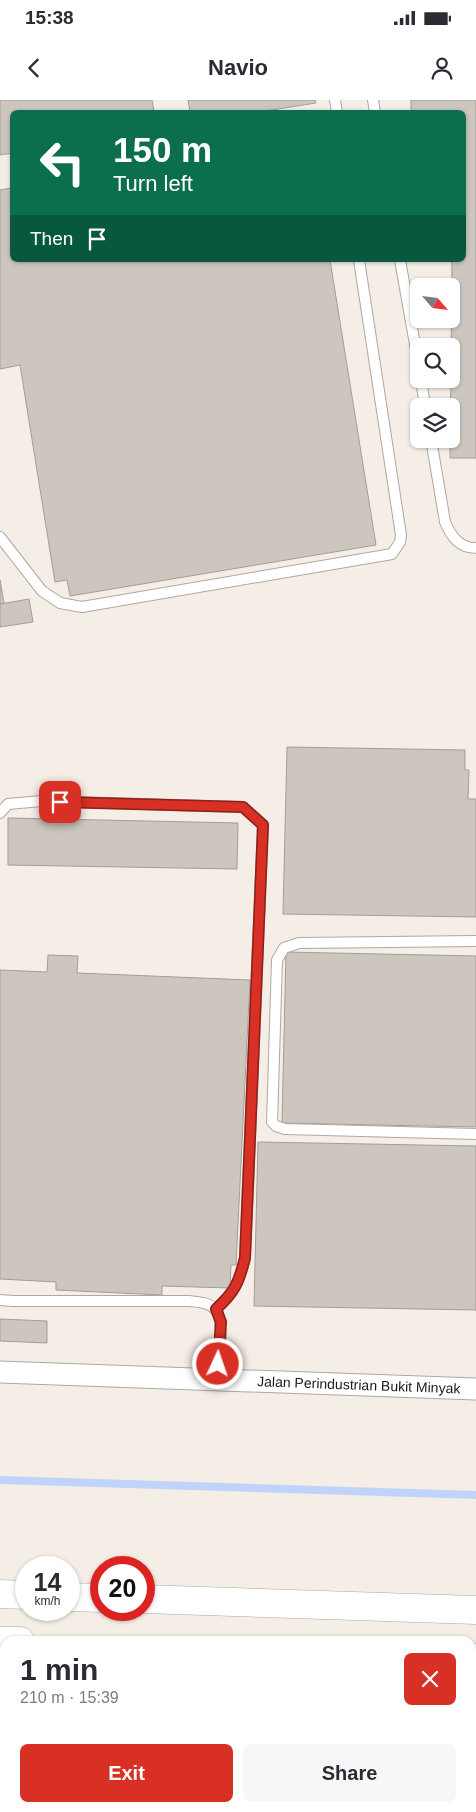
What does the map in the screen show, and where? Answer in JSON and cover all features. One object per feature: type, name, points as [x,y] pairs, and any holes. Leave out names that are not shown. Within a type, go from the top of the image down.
[{"type":"main road","points":[[0,1594],[15,1595]]},
{"type":"main road","points":[[155,1599],[476,1610]]},
{"type":"street","name":"Jalan Perindustrian Bukit Minyak","points":[[0,1372],[476,1390]]},
{"type":"lane","points":[[0,537],[42,591],[60,604],[82,607],[392,554],[400,542],[401,535],[359,262]]},
{"type":"lane","points":[[400,262],[414,338]]},
{"type":"lane","points":[[433,448],[445,522],[450,534],[459,543],[476,548]]},
{"type":"lane","points":[[0,814],[8,804],[42,801],[243,807],[263,825],[245,1258],[239,1281],[228,1298],[216,1309]]},
{"type":"lane","points":[[476,941],[299,943],[284,948],[277,960],[272,1122],[276,1126],[285,1129],[476,1134]]},
{"type":"lane","points":[[0,1300],[13,1302],[189,1301],[205,1303],[216,1309],[221,1322],[217,1380]]},
{"type":"building","points":[[0,100],[152,100],[154,110],[10,110],[10,153],[0,155]]},
{"type":"building","points":[[188,100],[315,100],[316,103],[272,110],[190,110]]},
{"type":"building","points":[[411,100],[476,100],[476,458],[450,458],[450,448],[460,448],[460,398],[451,398],[451,388],[460,388],[460,338],[451,338],[451,328],[460,328],[460,278],[452,278],[452,262],[466,262],[466,110],[411,110]]},
{"type":"building","points":[[10,188],[10,262],[330,262],[376,545],[70,596],[67,580],[55,582],[20,365],[0,369],[0,190]]},
{"type":"building","points":[[0,580],[4,603],[0,604]]},
{"type":"building","points":[[29,599],[33,622],[0,627],[0,604]]},
{"type":"building","points":[[287,747],[465,750],[465,770],[469,770],[468,799],[476,799],[476,917],[283,914]]},
{"type":"building","points":[[8,818],[238,823],[237,869],[8,865]]},
{"type":"building","points":[[286,952],[476,956],[476,1127],[282,1123]]},
{"type":"building","points":[[48,955],[78,956],[77,973],[250,980],[236,1265],[231,1265],[230,1288],[162,1286],[162,1295],[56,1290],[56,1282],[0,1279],[0,970],[47,972]]},
{"type":"building","points":[[258,1142],[476,1146],[476,1310],[254,1306]]},
{"type":"building","points":[[0,1319],[47,1321],[47,1343],[0,1341]]},
{"type":"waterway","points":[[0,1480],[476,1495]]},
{"type":"route","points":[[60,802],[243,807],[263,825],[245,1258],[239,1281],[228,1298],[216,1309],[221,1322],[218,1364]]}]
